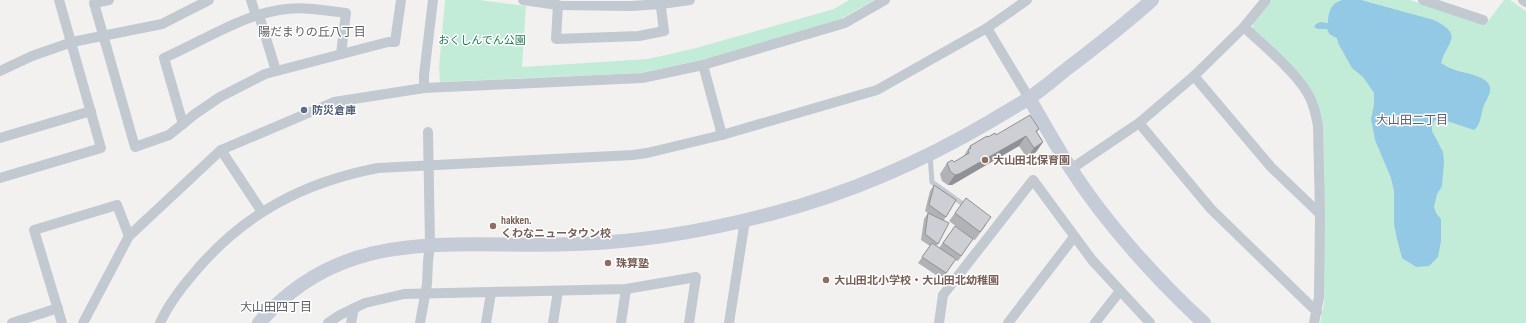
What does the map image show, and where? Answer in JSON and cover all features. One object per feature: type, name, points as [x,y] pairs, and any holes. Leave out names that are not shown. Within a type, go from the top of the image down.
[{"type":"street","points":[[0,178],[101,148],[59,0]]},
{"type":"street","points":[[109,0],[94,3],[135,147],[162,139],[207,105],[260,76],[341,54],[395,42],[401,0]]},
{"type":"street","points":[[0,71],[32,56],[72,42],[162,24],[209,0]]},
{"type":"street","points":[[251,0],[258,15],[276,71]]},
{"type":"street","points":[[424,88],[424,75],[433,0]]},
{"type":"street","points":[[523,0],[558,5],[632,6],[690,0]]},
{"type":"street","points":[[83,323],[129,236],[221,150],[334,102],[424,88],[634,79],[703,65],[845,23],[885,0]]},
{"type":"street","points":[[160,323],[183,285],[220,244],[238,228],[262,212],[311,187],[347,174],[378,168],[429,164],[633,155],[722,135],[877,90],[988,28],[1026,0]]},
{"type":"street","points":[[259,323],[285,296],[303,282],[340,263],[373,252],[430,245],[575,244],[625,241],[745,220],[828,197],[930,154],[1029,98],[1118,30],[1152,0]]},
{"type":"street","points":[[1071,169],[1139,123],[1194,76],[1244,27],[1266,0]]},
{"type":"street","points":[[1424,0],[1483,20]]},
{"type":"street","points":[[558,5],[556,39],[639,36],[664,31],[660,2]]},
{"type":"street","points":[[183,124],[164,58],[217,32],[258,15],[279,10],[312,8],[346,13],[341,54]]},
{"type":"street","points":[[1244,27],[1300,81],[1312,103],[1318,126],[1320,214],[1319,297],[1314,323]]},
{"type":"street","points":[[988,28],[1071,169],[1099,208],[1137,254],[1204,323]]},
{"type":"street","points":[[703,65],[722,135]]},
{"type":"street","points":[[1194,76],[1271,167],[1320,214]]},
{"type":"street","points":[[0,138],[91,111]]},
{"type":"street","points":[[1139,123],[1211,208],[1317,312]]},
{"type":"street","points":[[420,323],[430,245],[428,132]]},
{"type":"street","points":[[221,150],[262,212]]},
{"type":"street","points":[[939,323],[942,295],[1032,180],[1092,260],[1150,323]]},
{"type":"street","points":[[62,323],[34,230],[118,205],[129,236]]},
{"type":"street","points":[[729,323],[745,220]]},
{"type":"street","points":[[1008,323],[1074,237]]},
{"type":"street","points":[[328,323],[340,315],[365,303],[390,296],[425,293],[490,293],[626,289],[696,277],[689,323]]},
{"type":"street","points":[[621,323],[626,289]]},
{"type":"street","points":[[553,323],[558,291]]},
{"type":"street","points":[[1095,323],[1120,291]]},
{"type":"street","points":[[486,323],[490,293]]},
{"type":"street","points":[[12,323],[58,308]]},
{"type":"street","points":[[352,323],[354,308]]},
{"type":"lane","points":[[930,154],[932,182],[973,211]]},
{"type":"green space","name":"おくしんでん公園","points":[[445,0],[479,0],[526,6],[522,67],[648,59],[696,48],[834,9],[849,0],[874,0],[839,20],[712,58],[639,73],[440,82],[439,67]]},
{"type":"green space","points":[[1272,0],[1410,0],[1485,25],[1504,0],[1510,0],[1526,11],[1526,323],[1320,323],[1324,303],[1323,125],[1317,102],[1303,78],[1253,29],[1253,24]]},
{"type":"water","points":[[1342,0],[1361,0],[1434,20],[1449,30],[1451,35],[1450,44],[1441,63],[1455,70],[1485,80],[1490,87],[1479,122],[1474,130],[1447,121],[1435,120],[1432,125],[1432,131],[1443,152],[1444,162],[1442,186],[1437,194],[1434,207],[1436,213],[1441,219],[1441,241],[1438,257],[1429,266],[1416,267],[1402,258],[1394,224],[1394,191],[1391,178],[1375,140],[1371,119],[1374,104],[1374,93],[1363,77],[1352,68],[1338,43],[1337,38],[1331,35],[1327,29],[1318,29],[1314,27],[1320,22],[1328,23],[1331,8],[1335,3]]},
{"type":"building","points":[[1030,115],[1039,129],[1036,131],[1043,142],[1034,148],[1026,136],[959,174],[955,175],[950,171],[947,163],[952,160],[954,162],[969,153],[968,150],[971,148],[970,146],[987,136],[988,137],[995,133],[996,135]]},
{"type":"building","points":[[934,185],[956,200],[946,217],[929,205]]},
{"type":"building","points":[[966,198],[991,217],[980,232],[955,213]]},
{"type":"building","points":[[928,213],[949,223],[938,244],[925,234]]},
{"type":"building","points":[[955,226],[973,239],[961,256],[943,243]]},
{"type":"building","points":[[932,243],[956,259],[946,273],[922,257]]},
{"type":"place","name":"防災倉庫","points":[[304,110]]},
{"type":"place","name":"大山田北保育園","points":[[985,160]]},
{"type":"place","name":"hakken. くわなニュータウン校","points":[[493,226]]},
{"type":"place","name":"珠算塾","points":[[608,263]]},
{"type":"place","name":"大山田北小学校・大山田北幼稚園","points":[[826,280]]},
{"type":"district","name":"陽だまりの丘八丁目","points":[[312,32]]},
{"type":"district","name":"大山田二丁目","points":[[1412,120]]},
{"type":"district","name":"大山田四丁目","points":[[276,307]]}]
